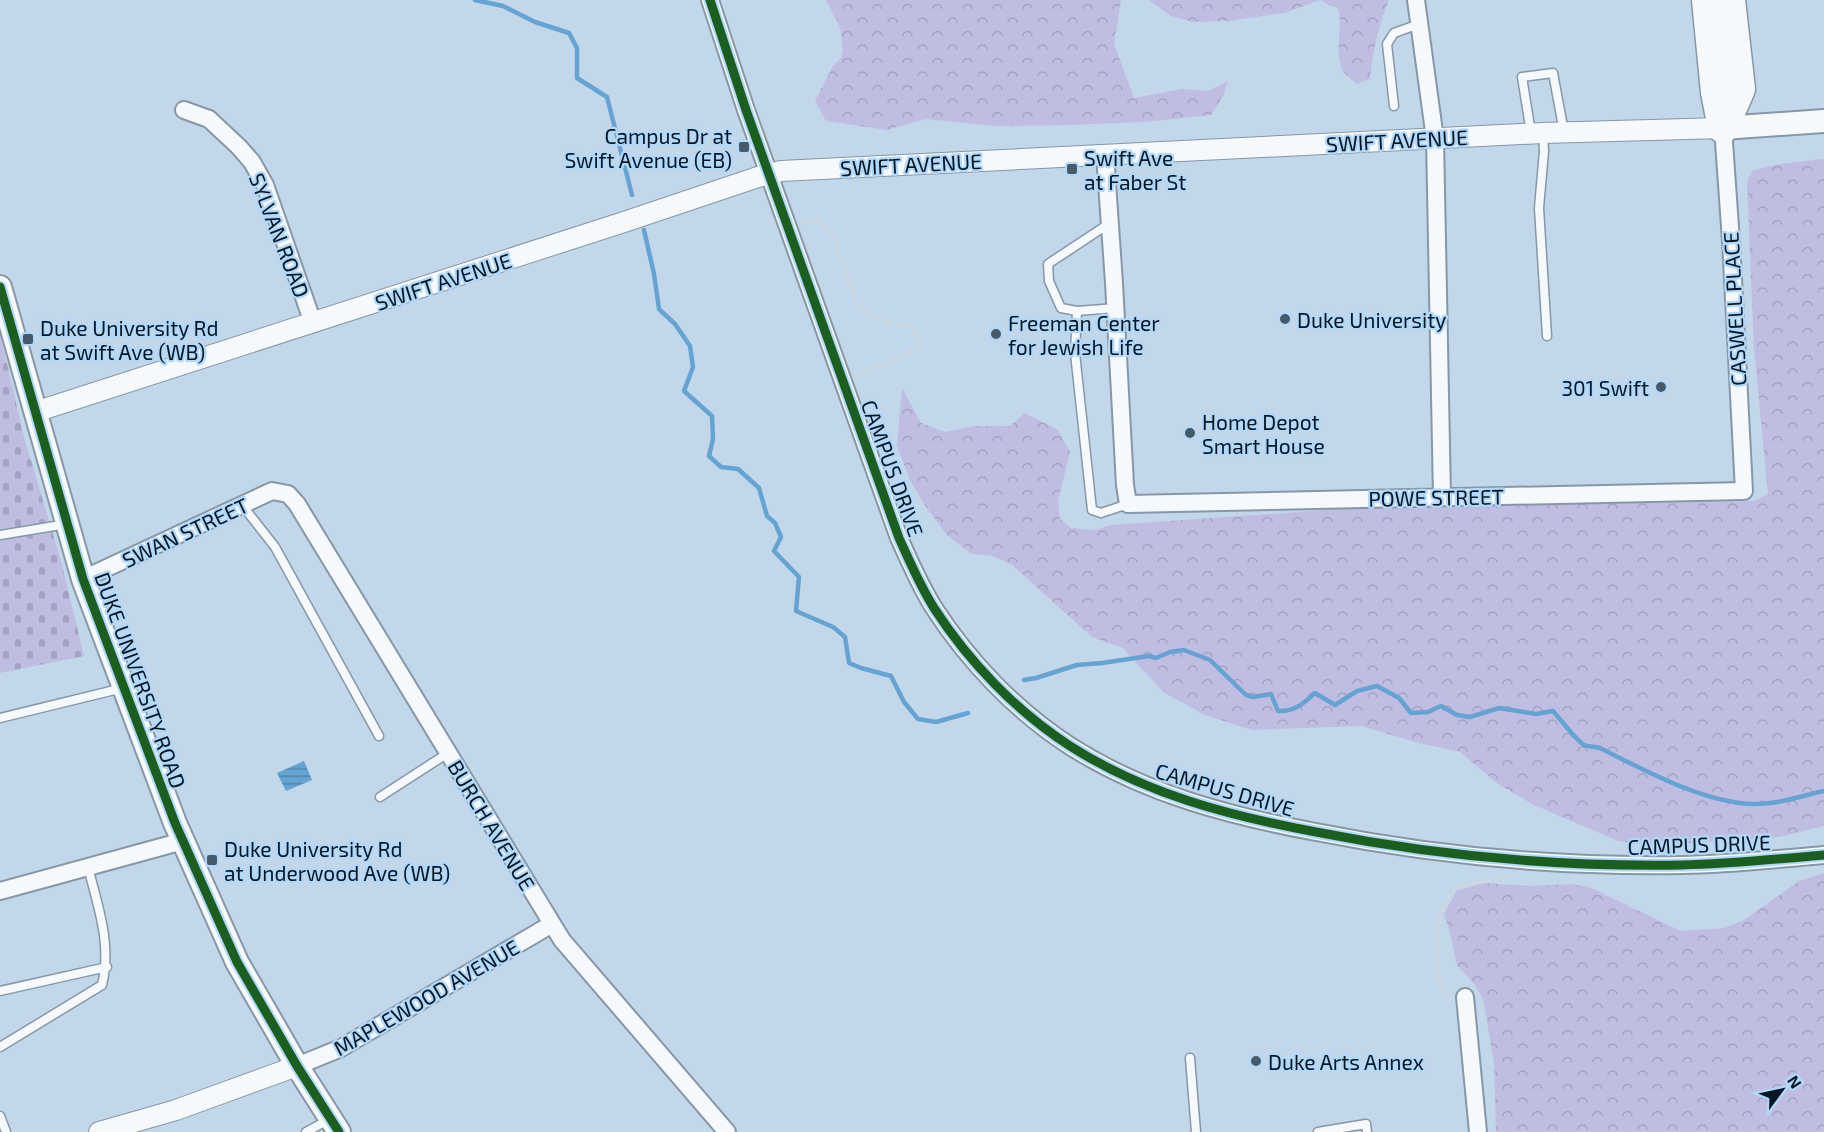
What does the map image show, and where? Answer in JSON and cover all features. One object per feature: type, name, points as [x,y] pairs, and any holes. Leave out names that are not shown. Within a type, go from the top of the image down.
[{"type":"highway","points":[[1707,0],[1716,92],[1723,128]]},
{"type":"highway","points":[[1723,128],[1740,89],[1730,0]]},
{"type":"main road","name":"SWIFT AVENUE","points":[[1723,128],[1824,121]]},
{"type":"main road","name":"DUKE UNIVERSITY ROAD","points":[[0,287],[83,579],[183,841],[237,962],[334,1126]]},
{"type":"street","name":"CAMPUS DRIVE","points":[[710,0],[769,174],[899,538],[916,576],[933,607],[950,631],[986,674],[1027,713],[1068,744],[1106,768],[1133,781],[1200,806],[1278,825],[1386,846],[1521,861],[1614,865],[1684,865],[1824,855]]},
{"type":"street","points":[[1416,0],[1435,139],[1442,497]]},
{"type":"street","name":"SYLVAN ROAD","points":[[184,110],[209,119],[252,162],[265,185],[313,323]]},
{"type":"street","name":"SWIFT AVENUE","points":[[35,412],[781,171],[1537,133],[1723,128]]},
{"type":"street","name":"CASWELL PLACE","points":[[1723,128],[1744,491]]},
{"type":"street","points":[[1105,154],[1128,504]]},
{"type":"street","name":"SWAN STREET","points":[[83,579],[272,491],[288,494]]},
{"type":"street","name":"POWE STREET","points":[[1128,504],[1744,491]]},
{"type":"street","name":"BURCH AVENUE","points":[[288,494],[303,514],[562,940],[727,1132]]},
{"type":"street","points":[[0,891],[183,841]]},
{"type":"street","name":"MAPLEWOOD AVENUE","points":[[297,1066],[341,1048],[552,924]]},
{"type":"street","points":[[1466,997],[1478,1132]]},
{"type":"street","points":[[99,1132],[188,1106],[297,1066]]},
{"type":"lane","points":[[1394,106],[1387,44],[1394,33],[1419,24]]},
{"type":"lane","points":[[1547,336],[1539,208],[1544,152],[1522,77],[1553,73],[1564,132]]},
{"type":"lane","points":[[1110,223],[1048,264],[1049,282],[1061,308],[1077,311],[1116,308]]},
{"type":"lane","points":[[1077,311],[1075,353],[1092,510],[1101,513],[1128,504]]},
{"type":"lane","points":[[242,505],[275,547],[379,736]]},
{"type":"lane","points":[[0,535],[67,524]]},
{"type":"lane","points":[[0,718],[123,688]]},
{"type":"lane","points":[[380,797],[448,753]]},
{"type":"lane","points":[[0,1047],[102,985],[107,967],[106,939],[88,867]]},
{"type":"lane","points":[[0,991],[107,967]]},
{"type":"lane","points":[[1190,1058],[1196,1132]]},
{"type":"lane","points":[[0,1116],[6,1132]]},
{"type":"lane","points":[[1318,1132],[1366,1124],[1367,1132]]},
{"type":"lane","points":[[306,1132],[334,1126]]},
{"type":"path","points":[[799,220],[817,221],[827,229],[836,245],[860,307],[871,315],[911,327],[922,346],[854,378]]},
{"type":"path","points":[[1466,997],[1456,1001],[1448,997],[1441,989],[1438,974],[1440,914],[1451,891],[1469,884],[1521,874]]},
{"type":"green space","points":[[826,0],[1121,0],[1114,44],[1134,98],[1182,89],[1209,91],[1228,81],[1223,96],[1211,115],[1143,122],[995,126],[925,119],[887,130],[826,121],[815,101],[833,66],[841,58],[843,50],[840,27]]},
{"type":"green space","points":[[1149,0],[1320,0],[1285,13],[1228,21],[1192,22],[1171,16]]},
{"type":"green space","points":[[1320,0],[1389,0],[1376,39],[1370,79],[1357,84],[1343,71],[1339,56],[1340,16],[1338,9]]},
{"type":"green space","points":[[1824,159],[1824,826],[1779,837],[1650,846],[1618,841],[1534,805],[1498,784],[1460,752],[1361,726],[1252,730],[1205,715],[1163,692],[1123,648],[1092,637],[1011,564],[992,556],[972,554],[947,535],[910,480],[897,446],[902,388],[921,423],[945,432],[975,426],[1010,426],[1025,413],[1058,430],[1070,452],[1058,501],[1060,519],[1071,528],[1095,530],[1111,525],[1355,508],[1754,501],[1768,494],[1754,349],[1747,182],[1753,170]]},
{"type":"green space","points":[[0,333],[24,437],[61,561],[84,656],[0,673]]},
{"type":"green space","points":[[1824,873],[1824,1132],[1496,1132],[1494,1063],[1483,999],[1475,985],[1457,965],[1444,914],[1457,890],[1484,883],[1529,886],[1571,884],[1589,887],[1681,931],[1724,928],[1744,920],[1799,881]]},
{"type":"shaded area","points":[[304,761],[312,780],[286,791],[277,773]]},
{"type":"waterway","points":[[475,0],[503,6],[535,22],[569,33],[577,48],[577,78],[607,97],[632,195]]},
{"type":"waterway","points":[[644,230],[659,309],[675,324],[690,346],[693,367],[684,391],[712,416],[713,439],[709,456],[721,467],[738,469],[759,488],[767,516],[775,523],[781,537],[774,551],[799,577],[796,611],[833,627],[845,637],[849,663],[891,676],[904,702],[918,719],[936,722],[968,713]]},
{"type":"waterway","points":[[1024,680],[1077,665],[1149,656],[1156,658],[1170,652],[1184,650],[1210,660],[1246,695],[1253,697],[1271,694],[1278,711],[1294,708],[1315,693],[1335,705],[1357,691],[1377,686],[1399,698],[1411,713],[1428,712],[1441,706],[1457,715],[1470,717],[1499,708],[1536,714],[1553,711],[1584,745],[1600,748],[1656,776],[1714,798],[1761,804],[1824,791]]},
{"type":"cycle path","points":[[710,0],[746,110],[899,538],[911,565],[934,608],[962,647],[1012,701],[1050,732],[1099,763],[1158,790],[1189,801],[1284,826],[1407,848],[1544,862],[1636,865],[1700,864],[1824,855]]},
{"type":"cycle path","points":[[0,287],[83,579],[175,823],[237,962],[297,1066],[339,1132]]},
{"type":"place","name":"Campus Dr at Swift Avenue (EB)","points":[[744,147]]},
{"type":"place","name":"Swift Ave at Faber St","points":[[1072,169]]},
{"type":"place","name":"Duke University","points":[[1285,319]]},
{"type":"place","name":"Freeman Center for Jewish Life","points":[[996,334]]},
{"type":"place","name":"Duke University Rd at Swift Ave (WB)","points":[[28,339]]},
{"type":"place","name":"301 Swift","points":[[1661,387]]},
{"type":"place","name":"Home Depot Smart House","points":[[1190,433]]},
{"type":"place","name":"Duke University Rd at Underwood Ave (WB)","points":[[212,860]]},
{"type":"place","name":"Duke Arts Annex","points":[[1256,1061]]}]
